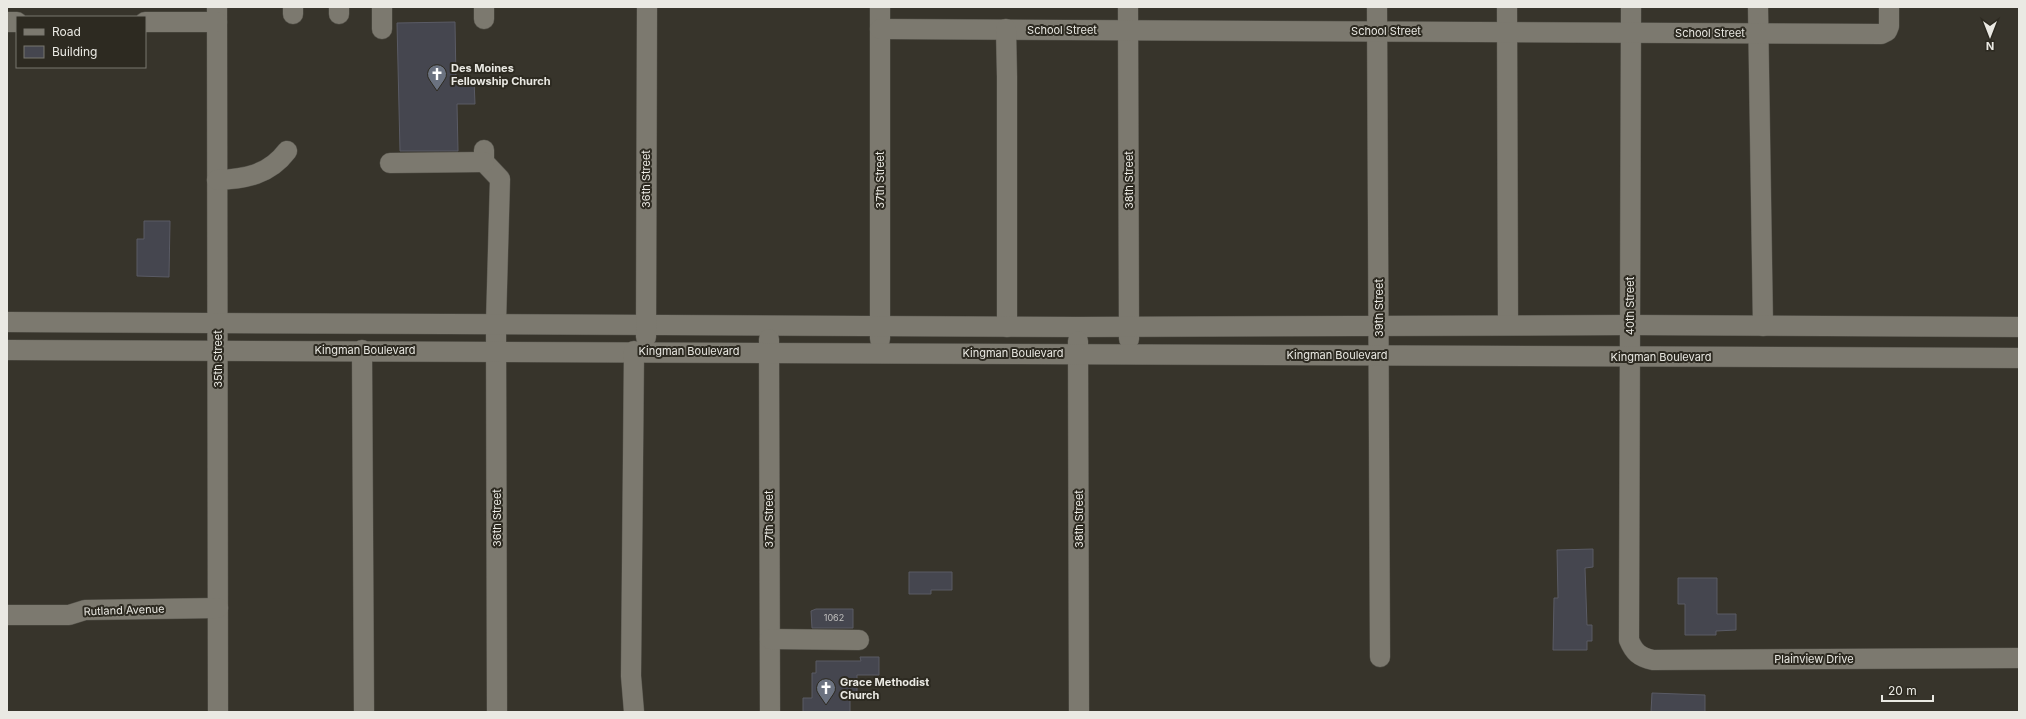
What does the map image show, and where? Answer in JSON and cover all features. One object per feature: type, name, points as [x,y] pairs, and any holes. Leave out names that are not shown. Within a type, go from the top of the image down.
[{"type":"street","points":[[382,7],[382,29]]},
{"type":"street","name":"36th Street","points":[[634,712],[631,676],[640,351],[646,324],[647,7]]},
{"type":"street","name":"37th Street","points":[[880,7],[880,352]]},
{"type":"street","name":"38th Street","points":[[1128,7],[1129,354]]},
{"type":"street","name":"39th Street","points":[[1377,7],[1380,657]]},
{"type":"street","points":[[1507,7],[1508,325]]},
{"type":"street","name":"40th Street","points":[[1629,629],[1631,7]]},
{"type":"street","points":[[1758,7],[1763,326]]},
{"type":"street","points":[[146,22],[217,15]]},
{"type":"street","name":"35th Street","points":[[217,15],[218,712]]},
{"type":"street","name":"School Street","points":[[880,29],[1881,34],[1887,31],[1889,16]]},
{"type":"street","points":[[1006,29],[1007,327]]},
{"type":"street","points":[[218,180],[244,179],[264,172],[287,151]]},
{"type":"street","name":"36th Street","points":[[390,162],[484,156],[500,179],[496,323],[497,712]]},
{"type":"street","points":[[7,322],[496,323],[1007,327],[1630,325],[2019,327]]},
{"type":"street","name":"37th Street","points":[[769,325],[770,712]]},
{"type":"street","name":"38th Street","points":[[1078,327],[1079,712]]},
{"type":"street","name":"Kingman Boulevard","points":[[7,350],[640,351],[1379,356],[2019,358]]},
{"type":"street","points":[[362,350],[364,712]]},
{"type":"street","name":"Rutland Avenue","points":[[7,615],[69,615],[85,610],[218,608]]},
{"type":"street","name":"Plainview Drive","points":[[1629,629],[1629,640],[1634,651],[1642,658],[1653,660],[2019,658]]},
{"type":"street","points":[[770,639],[859,640]]},
{"type":"building","name":"Des Moines Fellowship Church","points":[[455,22],[456,81],[474,80],[475,104],[457,104],[458,151],[400,151],[397,23]]},
{"type":"building","points":[[144,221],[170,221],[169,277],[137,276],[137,239],[144,239]]},
{"type":"building","points":[[1593,549],[1593,567],[1585,568],[1587,625],[1592,625],[1592,641],[1587,641],[1587,650],[1553,650],[1554,598],[1558,598],[1557,550]]},
{"type":"building","points":[[909,572],[952,572],[952,590],[931,590],[931,594],[909,594]]},
{"type":"building","points":[[1678,578],[1717,578],[1717,614],[1736,614],[1736,630],[1716,631],[1716,635],[1685,635],[1685,604],[1678,604]]},
{"type":"building","points":[[816,609],[853,609],[853,628],[812,628],[811,611]]},
{"type":"building","points":[[860,657],[879,657],[879,675],[857,675],[857,695],[850,695],[850,712],[803,712],[803,698],[812,698],[812,673],[816,673],[816,661],[861,661]]},
{"type":"building","points":[[1652,693],[1705,695],[1705,712],[1651,712]]},
{"type":"place","name":"Des Moines Fellowship Church","points":[[437,91]]},
{"type":"place","name":"Grace Methodist Church","points":[[826,705]]}]
